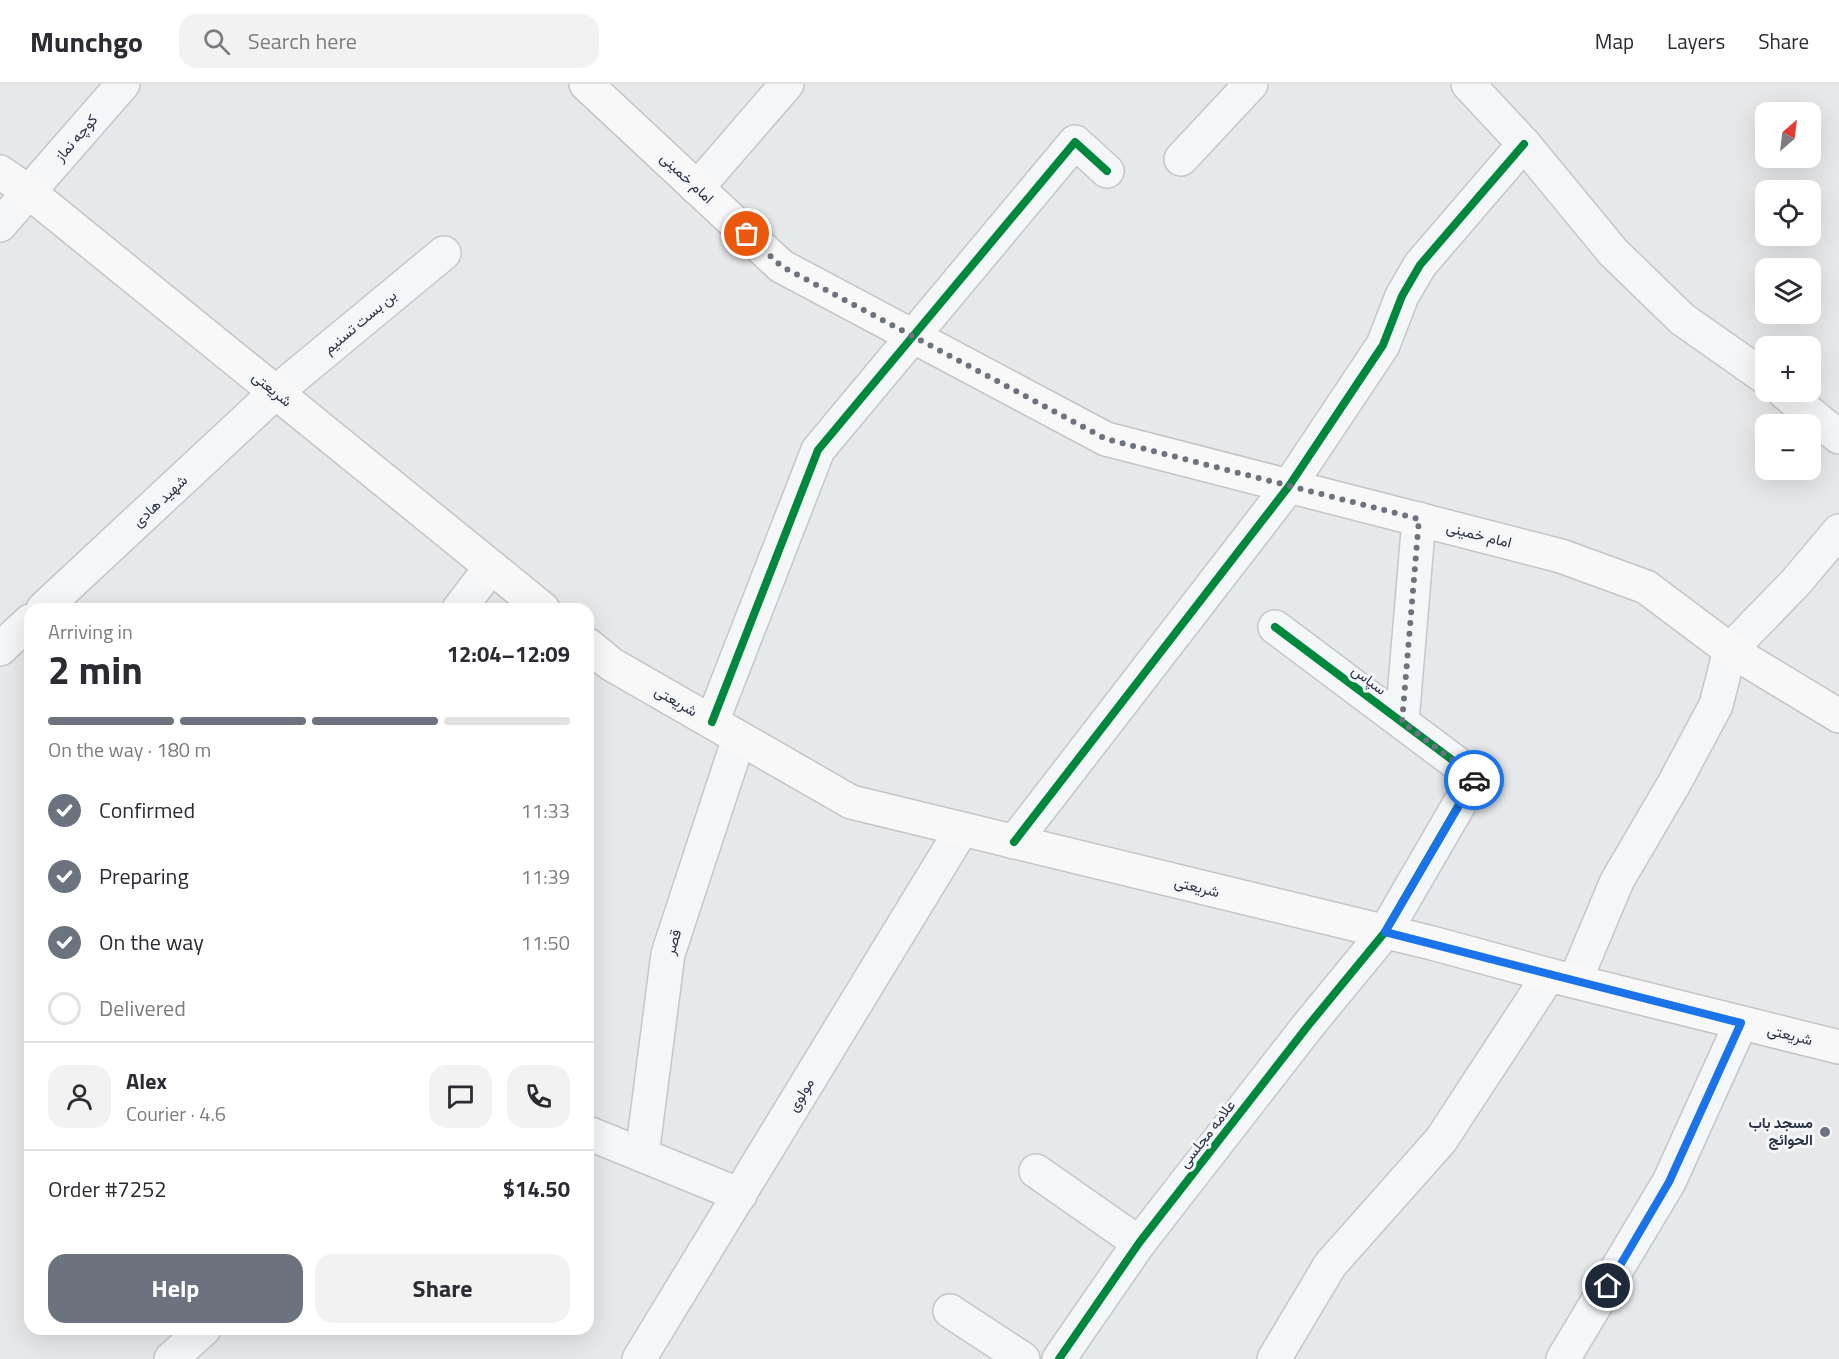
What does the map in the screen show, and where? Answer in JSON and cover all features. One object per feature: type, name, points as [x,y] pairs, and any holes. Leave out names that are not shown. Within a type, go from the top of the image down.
[{"type":"main road","name":"امام خمینی","points":[[586,84],[781,266],[1106,439],[1561,556],[1646,587],[1730,650],[1839,716]]},
{"type":"main road","name":"شریعتی","points":[[0,172],[29,192],[536,603]]},
{"type":"main road","name":"شریعتی","points":[[594,650],[611,664],[850,802],[1385,932],[1839,1047]]},
{"type":"street","name":"کوچه نماز","points":[[0,225],[123,84]]},
{"type":"street","points":[[697,188],[787,84]]},
{"type":"street","points":[[1181,159],[1251,84]]},
{"type":"street","points":[[1468,84],[1524,144],[1613,252],[1682,319],[1755,370]]},
{"type":"street","name":"قصر","points":[[642,1155],[668,954],[725,730],[818,450],[1076,142],[1107,171]]},
{"type":"street","points":[[1014,842],[1289,486],[1383,345],[1402,296],[1420,265],[1524,144]]},
{"type":"street","name":"بن بست تسنیم","points":[[276,392],[444,252]]},
{"type":"street","name":"شهید هادی","points":[[49,603],[276,392]]},
{"type":"street","points":[[1796,402],[1839,437]]},
{"type":"street","name":"سپاس","points":[[1402,722],[1419,519]]},
{"type":"street","points":[[1274,1359],[1330,1265],[1441,1140],[1562,978],[1676,782],[1716,705],[1730,650],[1796,582],[1839,531]]},
{"type":"street","points":[[464,603],[491,567]]},
{"type":"street","points":[[0,649],[24,627]]},
{"type":"street","name":"سپاس","points":[[1275,627],[1475,777],[1385,932]]},
{"type":"street","name":"مولوی","points":[[639,1359],[962,829]]},
{"type":"street","name":"علامه مجلسی","points":[[1059,1359],[1139,1243],[1307,1027],[1385,932]]},
{"type":"street","points":[[1563,1359],[1669,1182],[1741,1023]]},
{"type":"street","points":[[594,1135],[740,1195]]},
{"type":"street","points":[[1036,1171],[1139,1243]]},
{"type":"street","points":[[950,1311],[1023,1359]]},
{"type":"street","points":[[171,1359],[197,1335]]},
{"type":"cycle path","points":[[712,722],[818,450],[1075,142],[1107,171]]},
{"type":"cycle path","points":[[1014,842],[1289,486],[1383,345],[1402,296],[1420,265],[1524,144]]},
{"type":"cycle path","points":[[1059,1359],[1139,1243],[1307,1027],[1385,932],[1475,777],[1275,627]]},
{"type":"way so far","points":[[747,234],[781,266],[1106,439],[1419,519],[1402,722],[1475,777],[1474,780]]},
{"type":"place","name":"مسجد باب الحوائج","points":[[1825,1132]]},
{"type":"route","points":[[1474,780],[1385,932],[1741,1023],[1669,1182],[1608,1286]]}]
